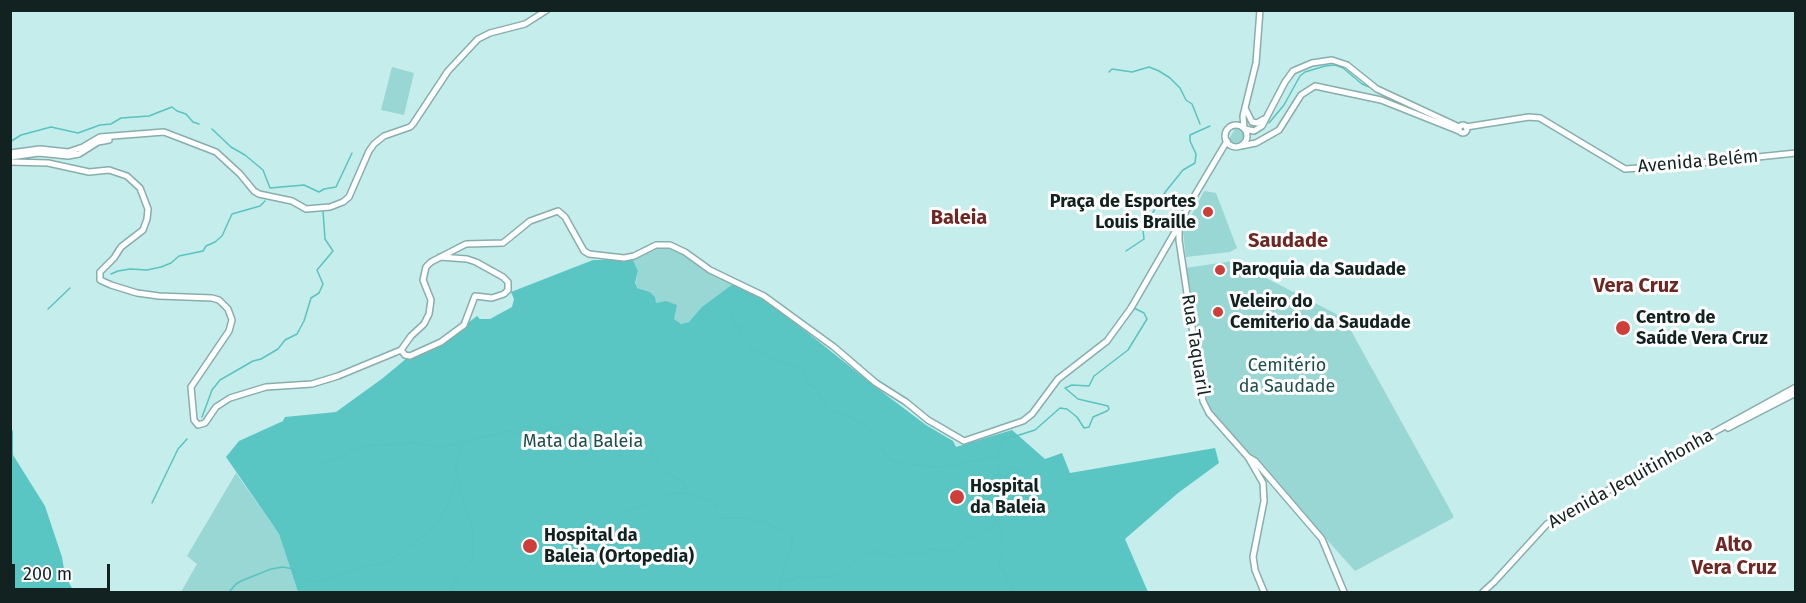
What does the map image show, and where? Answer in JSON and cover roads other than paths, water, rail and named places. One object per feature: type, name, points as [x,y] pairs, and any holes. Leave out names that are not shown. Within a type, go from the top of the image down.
[{"type":"street","points":[[10,155],[40,149],[68,152],[83,147],[100,137],[173,134],[216,152],[259,194],[292,201],[306,208],[335,206],[346,200],[369,151],[378,140],[413,124],[448,71],[478,39],[490,33],[530,23],[547,10]]},
{"type":"street","points":[[1238,146],[1247,137],[1243,116],[1256,63],[1260,10]]},
{"type":"street","points":[[1234,125],[1254,130],[1259,128],[1293,71],[1312,63],[1332,60],[1347,65],[1377,89],[1459,129]]},
{"type":"street","points":[[1220,152],[1256,143],[1279,130],[1301,95],[1315,86],[1381,100],[1459,129]]},
{"type":"street","points":[[1245,106],[1248,116],[1256,123],[1269,113]]},
{"type":"street","points":[[10,162],[48,163],[89,172],[110,170],[127,176],[140,188],[148,209],[147,219],[143,230],[121,247],[100,272],[100,280],[137,293],[212,298],[219,300],[228,309],[232,320],[229,331],[191,387],[194,420],[198,425],[205,423],[216,407],[230,398],[266,387],[312,384],[338,376],[401,350],[424,324],[429,314],[431,300],[423,280],[431,261],[438,256],[473,243],[503,243],[530,221],[558,211],[565,217],[584,251],[592,255],[624,258],[656,245],[670,245],[685,252],[710,270],[764,296],[834,347],[876,383],[906,402],[928,420],[964,441],[1023,421],[1032,414],[1058,379],[1107,341],[1131,309],[1204,177],[1227,141],[1227,130],[1243,116]]},
{"type":"street","name":"Avenida Belém","points":[[1459,129],[1464,133],[1468,128],[1529,117],[1543,119],[1625,169],[1796,153]]},
{"type":"street","points":[[1227,141],[1238,146]]},
{"type":"street","name":"Rua Taquaril","points":[[1179,225],[1181,255],[1205,407],[1248,457],[1261,478],[1264,490],[1252,557],[1264,592]]},
{"type":"street","points":[[1170,240],[1174,238],[1179,240]]},
{"type":"street","points":[[401,350],[405,355],[410,356],[441,342],[464,325],[475,296],[492,297],[504,294],[508,290],[508,282],[503,277],[476,261],[438,256]]},
{"type":"street","name":"Avenida Jequitinhonha","points":[[1488,592],[1549,527],[1796,387]]},
{"type":"street","name":"Avenida Jequitinhonha","points":[[1483,592],[1547,524],[1796,393]]},
{"type":"street","points":[[1248,457],[1255,461],[1322,539],[1344,592]]},
{"type":"waterway","points":[[1269,123],[1284,105],[1300,76],[1305,72],[1335,65],[1343,68],[1362,84],[1374,89]]},
{"type":"waterway","points":[[1109,72],[1112,69],[1132,72],[1149,67],[1159,71],[1180,88],[1186,100],[1192,104],[1200,124]]},
{"type":"waterway","points":[[10,142],[21,135],[51,127],[78,133],[100,125],[111,124],[121,118],[149,116],[172,107],[199,124]]},
{"type":"waterway","points":[[1126,251],[1144,239],[1143,230],[1166,191],[1183,170],[1195,163],[1196,154],[1190,141],[1190,135],[1210,126]]},
{"type":"waterway","points":[[212,129],[231,147],[263,170],[270,188],[304,185],[319,192],[336,187],[352,153]]},
{"type":"waterway","points":[[111,274],[130,269],[147,270],[161,267],[171,263],[179,256],[203,251],[206,246],[222,236],[232,214],[260,206],[265,201]]},
{"type":"waterway","points":[[202,417],[212,390],[220,380],[278,349],[285,340],[297,334],[304,321],[311,298],[319,293],[323,284],[317,270],[333,251],[325,239],[323,211]]},
{"type":"waterway","points":[[48,309],[70,288]]},
{"type":"waterway","points":[[730,314],[735,325],[740,328],[740,335],[747,340],[752,350],[803,369],[808,384],[814,386],[828,409],[833,413],[839,412],[850,417],[871,429],[887,457],[907,464],[942,467],[998,456],[1003,438],[1035,430],[1060,408],[1067,409],[1077,417],[1084,428],[1089,427],[1093,417],[1107,411],[1108,406],[1078,399],[1065,388],[1072,385],[1089,386],[1094,376],[1128,350],[1147,319],[1144,313],[1134,308]]},
{"type":"waterway","points":[[310,468],[316,464],[341,458],[350,450],[365,446],[415,442],[440,448],[504,432],[512,431],[521,437],[571,424],[581,429],[592,446],[602,446],[616,438],[626,438],[643,445],[649,449],[664,472],[681,480],[688,493]]},
{"type":"waterway","points":[[152,503],[178,449],[187,439]]},
{"type":"waterway","points":[[229,592],[241,581],[271,569],[283,567],[293,569],[306,580],[320,582],[360,567],[381,564],[400,554],[434,527],[447,507],[458,473],[455,466],[465,442]]},
{"type":"waterway","points":[[781,580],[790,581],[800,576],[834,577],[871,552],[881,552],[897,558],[913,553],[921,554],[932,549],[954,552],[963,541],[992,527],[1008,502],[1019,491],[1024,480],[1021,472],[1010,467],[1007,476],[1003,478],[997,470],[999,458]]},
{"type":"waterway","points":[[449,592],[463,569],[472,562],[473,552],[472,524],[461,493],[458,475]]},
{"type":"waterway","points":[[627,512],[661,495],[688,493],[712,501],[718,508]]},
{"type":"waterway","points":[[721,514],[719,518],[743,518],[764,522],[787,532],[792,538],[792,547],[780,583],[781,592]]},
{"type":"waterway","points":[[997,521],[1003,534],[1001,543],[1004,552],[999,559],[999,565],[1015,592]]},
{"type":"place","name":"Praça de Esportes Louis Braille","points":[[1208,212]]},
{"type":"place","name":"Paroquia da Saudade","points":[[1220,270]]},
{"type":"place","name":"Veleiro do Cemiterio da Saudade","points":[[1218,312]]},
{"type":"place","name":"Centro de Saúde Vera Cruz","points":[[1623,328]]},
{"type":"place","name":"Hospital da Baleia","points":[[957,497]]},
{"type":"place","name":"Hospital da Baleia (Ortopedia)","points":[[530,546]]},
{"type":"district","name":"Baleia","points":[[959,218]]},
{"type":"district","name":"Saudade","points":[[1288,241]]},
{"type":"district","name":"Vera Cruz","points":[[1636,286]]},
{"type":"district","name":"Alto Vera Cruz","points":[[1734,556]]},
{"type":"park label","name":"Cemitério da Saudade","points":[[1287,376]]},
{"type":"park label","name":"Mata da Baleia","points":[[583,442]]}]
